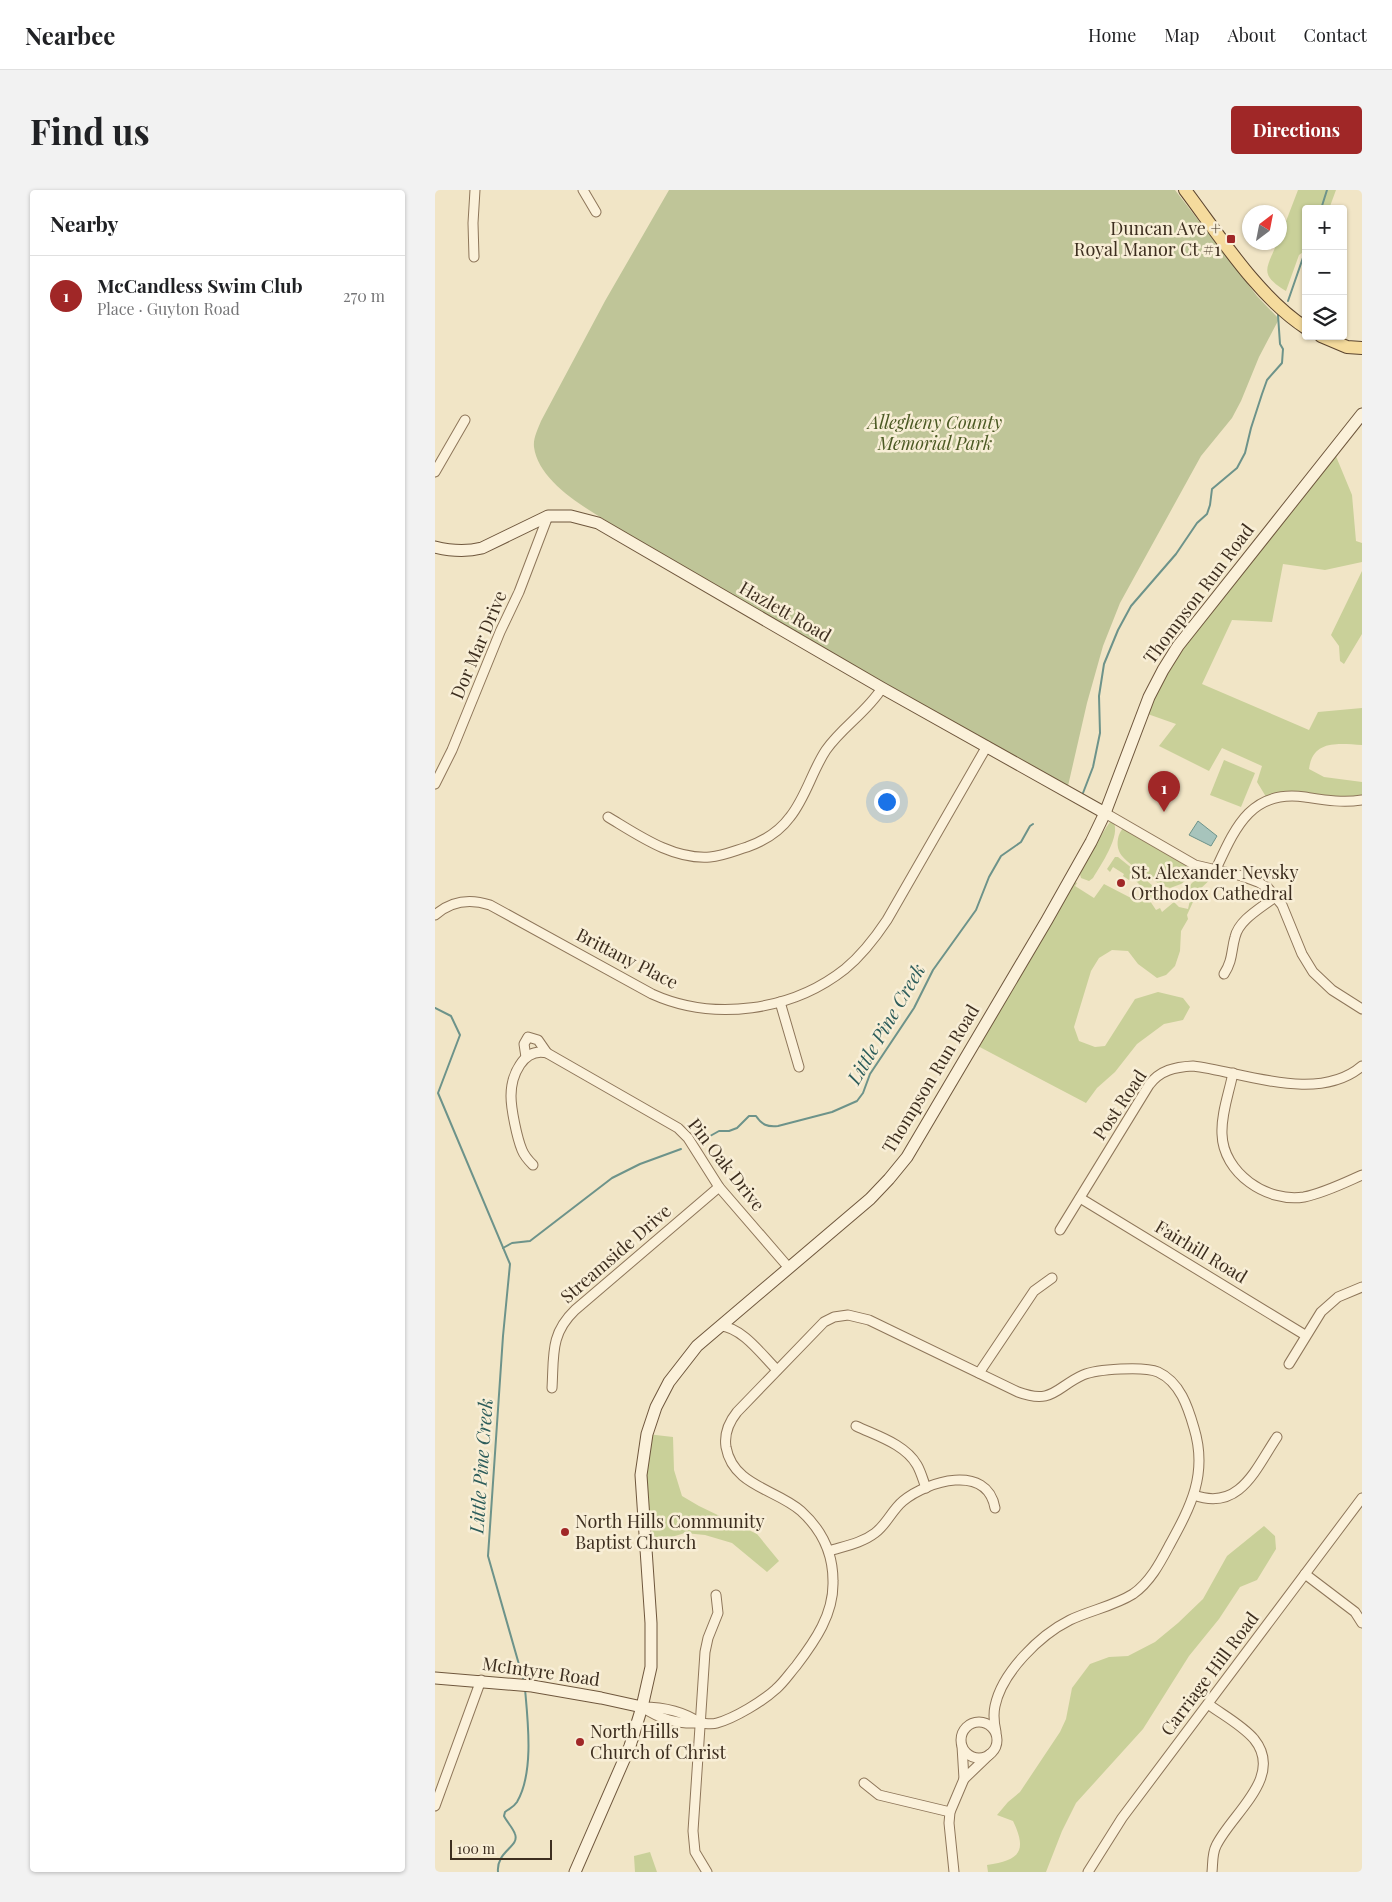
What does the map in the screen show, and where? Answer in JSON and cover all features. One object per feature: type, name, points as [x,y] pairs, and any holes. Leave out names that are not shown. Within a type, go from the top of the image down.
[{"type":"main road","points":[[1185,190],[1264,293],[1284,312],[1302,325]]},
{"type":"main road","points":[[1330,340],[1347,347],[1354,353],[1362,355]]},
{"type":"main road","points":[[1347,347],[1362,348]]},
{"type":"street","points":[[474,256],[475,190]]},
{"type":"street","points":[[583,190],[596,212]]},
{"type":"street","name":"Thompson Run Road","points":[[575,1872],[630,1746],[647,1684],[651,1655],[651,1623],[641,1475],[647,1434],[659,1401],[677,1370],[697,1346],[870,1199],[907,1157],[1043,928],[1105,812],[1142,712],[1171,657],[1362,414]]},
{"type":"street","points":[[435,472],[465,420]]},
{"type":"street","name":"Hazlett Road","points":[[435,547],[455,551],[482,548],[548,516],[571,516],[588,520],[603,526],[882,688],[1105,812]]},
{"type":"street","name":"Dor Mar Drive","points":[[435,784],[456,742],[500,632],[519,592],[548,516]]},
{"type":"street","points":[[608,817],[659,845],[692,856],[720,855],[760,842],[774,834],[789,819],[803,797],[827,748],[873,702],[882,688]]},
{"type":"street","name":"Brittany Place","points":[[436,913],[462,901],[489,904],[652,994],[678,1004],[707,1009],[731,1009],[780,1002],[803,993],[833,977],[851,964],[870,945],[887,920],[987,746]]},
{"type":"street","points":[[1216,869],[1231,836],[1242,820],[1252,809],[1264,801],[1294,796],[1336,802],[1362,800]]},
{"type":"street","points":[[1105,812],[1195,865],[1216,869],[1258,882],[1275,896],[1285,911],[1302,954],[1313,972],[1332,990],[1362,1009]]},
{"type":"street","points":[[1224,974],[1230,964],[1237,931],[1247,919],[1275,896]]},
{"type":"street","points":[[780,1002],[799,1067]]},
{"type":"street","name":"Pin Oak Drive","points":[[533,1166],[521,1150],[511,1095],[514,1080],[525,1057],[524,1044],[529,1037],[538,1040],[547,1054],[678,1128],[688,1138],[719,1187],[789,1268]]},
{"type":"street","points":[[525,1057],[537,1052],[547,1054]]},
{"type":"street","name":"Post Road","points":[[1060,1230],[1149,1085],[1159,1075],[1170,1069],[1186,1066],[1200,1067],[1293,1083],[1312,1084],[1338,1079],[1362,1066]]},
{"type":"street","points":[[1233,1073],[1222,1136],[1228,1158],[1235,1170],[1243,1178],[1271,1194],[1293,1198],[1314,1194],[1362,1175]]},
{"type":"street","name":"Streamside Drive","points":[[552,1388],[555,1342],[559,1329],[566,1319],[719,1187]]},
{"type":"street","name":"Fairhill Road","points":[[1080,1198],[1305,1335]]},
{"type":"street","points":[[979,1373],[1034,1291],[1052,1278]]},
{"type":"street","points":[[1289,1364],[1305,1335],[1326,1306],[1362,1287]]},
{"type":"street","points":[[737,1312],[736,1323],[739,1331],[777,1370]]},
{"type":"street","name":"McIntyre Road","points":[[435,1678],[518,1684],[601,1698],[642,1707],[655,1716],[686,1724],[717,1723],[761,1700],[779,1687],[822,1628],[831,1604],[833,1581],[829,1551],[817,1528],[806,1516],[789,1503],[744,1478],[735,1468],[728,1454],[726,1436],[730,1421],[740,1408],[821,1325],[831,1318],[848,1315],[869,1320],[1018,1392],[1039,1397],[1052,1394],[1076,1379],[1094,1372],[1142,1369],[1153,1370],[1162,1374],[1174,1384],[1181,1394],[1196,1436],[1200,1461],[1194,1496],[1165,1555],[1143,1586],[1128,1596],[1071,1620],[1042,1637],[1019,1661],[995,1704]]},
{"type":"street","points":[[720,1326],[739,1331]]},
{"type":"street","points":[[856,1426],[897,1446],[909,1455],[919,1468],[926,1488]]},
{"type":"street","points":[[1194,1496],[1215,1500],[1230,1496],[1238,1491],[1246,1484],[1277,1437]]},
{"type":"street","points":[[829,1551],[872,1535],[883,1526],[904,1500],[926,1488],[955,1480],[972,1481],[982,1486],[988,1491],[995,1508]]},
{"type":"street","name":"Carriage Hill Road","points":[[1088,1872],[1122,1818],[1362,1498]]},
{"type":"street","points":[[1305,1574],[1355,1612],[1362,1623]]},
{"type":"street","points":[[707,1872],[696,1855],[693,1838],[706,1648],[718,1613],[716,1595]]},
{"type":"street","points":[[435,1806],[481,1680]]},
{"type":"street","points":[[964,1778],[961,1739],[963,1732],[995,1704]]},
{"type":"street","points":[[954,1872],[949,1823],[950,1812],[964,1778],[990,1754],[997,1744],[994,1720],[995,1704]]},
{"type":"street","points":[[1208,1704],[1253,1738],[1261,1751],[1264,1765],[1259,1784],[1215,1847],[1212,1872]]},
{"type":"street","points":[[976,1722],[987,1723],[996,1732]]},
{"type":"street","points":[[962,1745],[967,1752],[975,1757],[983,1757],[990,1754]]},
{"type":"street","points":[[864,1783],[879,1795],[950,1812]]},
{"type":"green space","name":"Allegheny County Memorial Park","points":[[669,190],[1175,190],[1257,296],[1279,319],[1259,357],[1232,418],[1201,456],[1120,603],[1103,646],[1087,703],[1068,786],[978,738],[626,533],[571,498],[546,474],[538,461],[534,447],[535,437],[541,421],[605,301]]},
{"type":"green space","points":[[1298,190],[1336,190],[1330,205],[1302,205],[1302,253],[1299,255],[1286,291],[1272,280],[1267,271],[1274,250],[1287,250],[1287,219]]},
{"type":"green space","points":[[1333,449],[1352,495],[1356,541],[1362,543],[1362,562],[1325,570],[1283,564],[1272,622],[1232,620],[1202,684],[1309,730],[1318,712],[1362,708],[1362,745],[1336,744],[1321,748],[1311,759],[1309,769],[1324,777],[1362,782],[1362,800],[1336,802],[1268,800],[1257,782],[1262,766],[1222,748],[1209,771],[1159,746],[1176,724],[1142,712],[1163,670]]},
{"type":"green space","points":[[1362,571],[1362,634],[1344,664],[1340,661],[1339,646],[1331,635]]},
{"type":"green space","points":[[1224,760],[1255,773],[1241,807],[1210,795]]},
{"type":"green space","points":[[1113,821],[1115,834],[1105,858],[1093,878],[1089,881],[1081,878],[1080,874],[1090,853],[1110,822]]},
{"type":"green space","points":[[1123,828],[1193,868],[1193,875],[1181,884],[1170,888],[1141,872],[1127,861],[1119,851],[1118,839]]},
{"type":"green space","points":[[1115,857],[1118,857],[1138,873],[1134,880],[1131,878],[1129,880],[1123,876],[1124,874],[1113,867],[1110,872],[1107,869]]},
{"type":"green space","points":[[1203,872],[1216,874],[1198,891],[1187,915],[1188,919],[1181,931],[1180,951],[1175,966],[1166,975],[1157,978],[1138,964],[1128,951],[1112,950],[1099,958],[1091,971],[1074,1027],[1079,1041],[1095,1047],[1105,1046],[1135,999],[1158,992],[1183,998],[1190,1007],[1183,1020],[1164,1024],[1137,1044],[1115,1072],[1097,1088],[1086,1103],[974,1044],[1075,882],[1077,883],[1075,886],[1094,898],[1104,884],[1131,898],[1133,896],[1136,898],[1141,895],[1141,890],[1137,888],[1139,884],[1136,881],[1140,875],[1160,892],[1161,894],[1150,901],[1156,910],[1160,908],[1162,912],[1174,902],[1179,907],[1188,909],[1191,896],[1185,894],[1188,887]]},
{"type":"green space","points":[[647,1434],[673,1437],[674,1470],[682,1496],[757,1534],[779,1561],[767,1572],[732,1543],[705,1535],[685,1533],[665,1539],[647,1558]]},
{"type":"green space","points":[[1264,1526],[1275,1536],[1276,1549],[1257,1580],[1240,1587],[1219,1619],[1189,1656],[1143,1729],[1076,1803],[1062,1831],[1046,1872],[988,1872],[987,1865],[1007,1860],[1018,1853],[1020,1840],[1013,1821],[997,1815],[1020,1792],[1060,1732],[1066,1719],[1072,1688],[1090,1664],[1109,1657],[1128,1656],[1155,1642],[1203,1599],[1227,1556]]},
{"type":"green space","points":[[650,1852],[657,1872],[635,1872],[634,1856]]},
{"type":"water","points":[[1198,821],[1217,836],[1211,846],[1189,835]]},
{"type":"waterway","name":"Little Pine Creek","points":[[1322,205],[1327,190]]},
{"type":"waterway","name":"Little Pine Creek","points":[[1288,301],[1306,250]]},
{"type":"waterway","name":"Little Pine Creek","points":[[1083,793],[1093,767],[1100,733],[1099,696],[1104,664],[1118,630],[1131,606],[1176,554],[1197,523],[1207,514],[1212,489],[1237,468],[1245,453],[1267,380],[1282,363],[1283,349],[1280,344],[1278,315]]},
{"type":"waterway","name":"Little Pine Creek","points":[[703,1140],[719,1131],[729,1131],[737,1128],[749,1116],[756,1116],[765,1125],[778,1126],[832,1112],[857,1101],[863,1093],[870,1074],[914,1008],[933,970],[976,910],[989,877],[1001,856],[1021,842],[1033,824]]},
{"type":"waterway","name":"Little Pine Creek","points":[[435,1008],[451,1016],[460,1035],[438,1093],[510,1264],[503,1336],[488,1556],[524,1682]]},
{"type":"waterway","name":"Little Pine Creek","points":[[503,1248],[512,1243],[530,1241],[612,1178],[640,1164],[681,1149]]},
{"type":"waterway","name":"Little Pine Creek","points":[[498,1872],[498,1865],[501,1859],[516,1839],[504,1816],[505,1812],[517,1802],[526,1777],[529,1747],[525,1689]]},
{"type":"place","name":"Duncan Ave + Royal Manor Ct #1","points":[[1231,239]]},
{"type":"place","name":"McCandless Swim Club","points":[[1164,812]]},
{"type":"place","name":"St. Alexander Nevsky Orthodox Cathedral","points":[[1121,883]]},
{"type":"place","name":"North Hills Community Baptist Church","points":[[565,1532]]},
{"type":"place","name":"North Hills Church of Christ","points":[[580,1742]]}]
